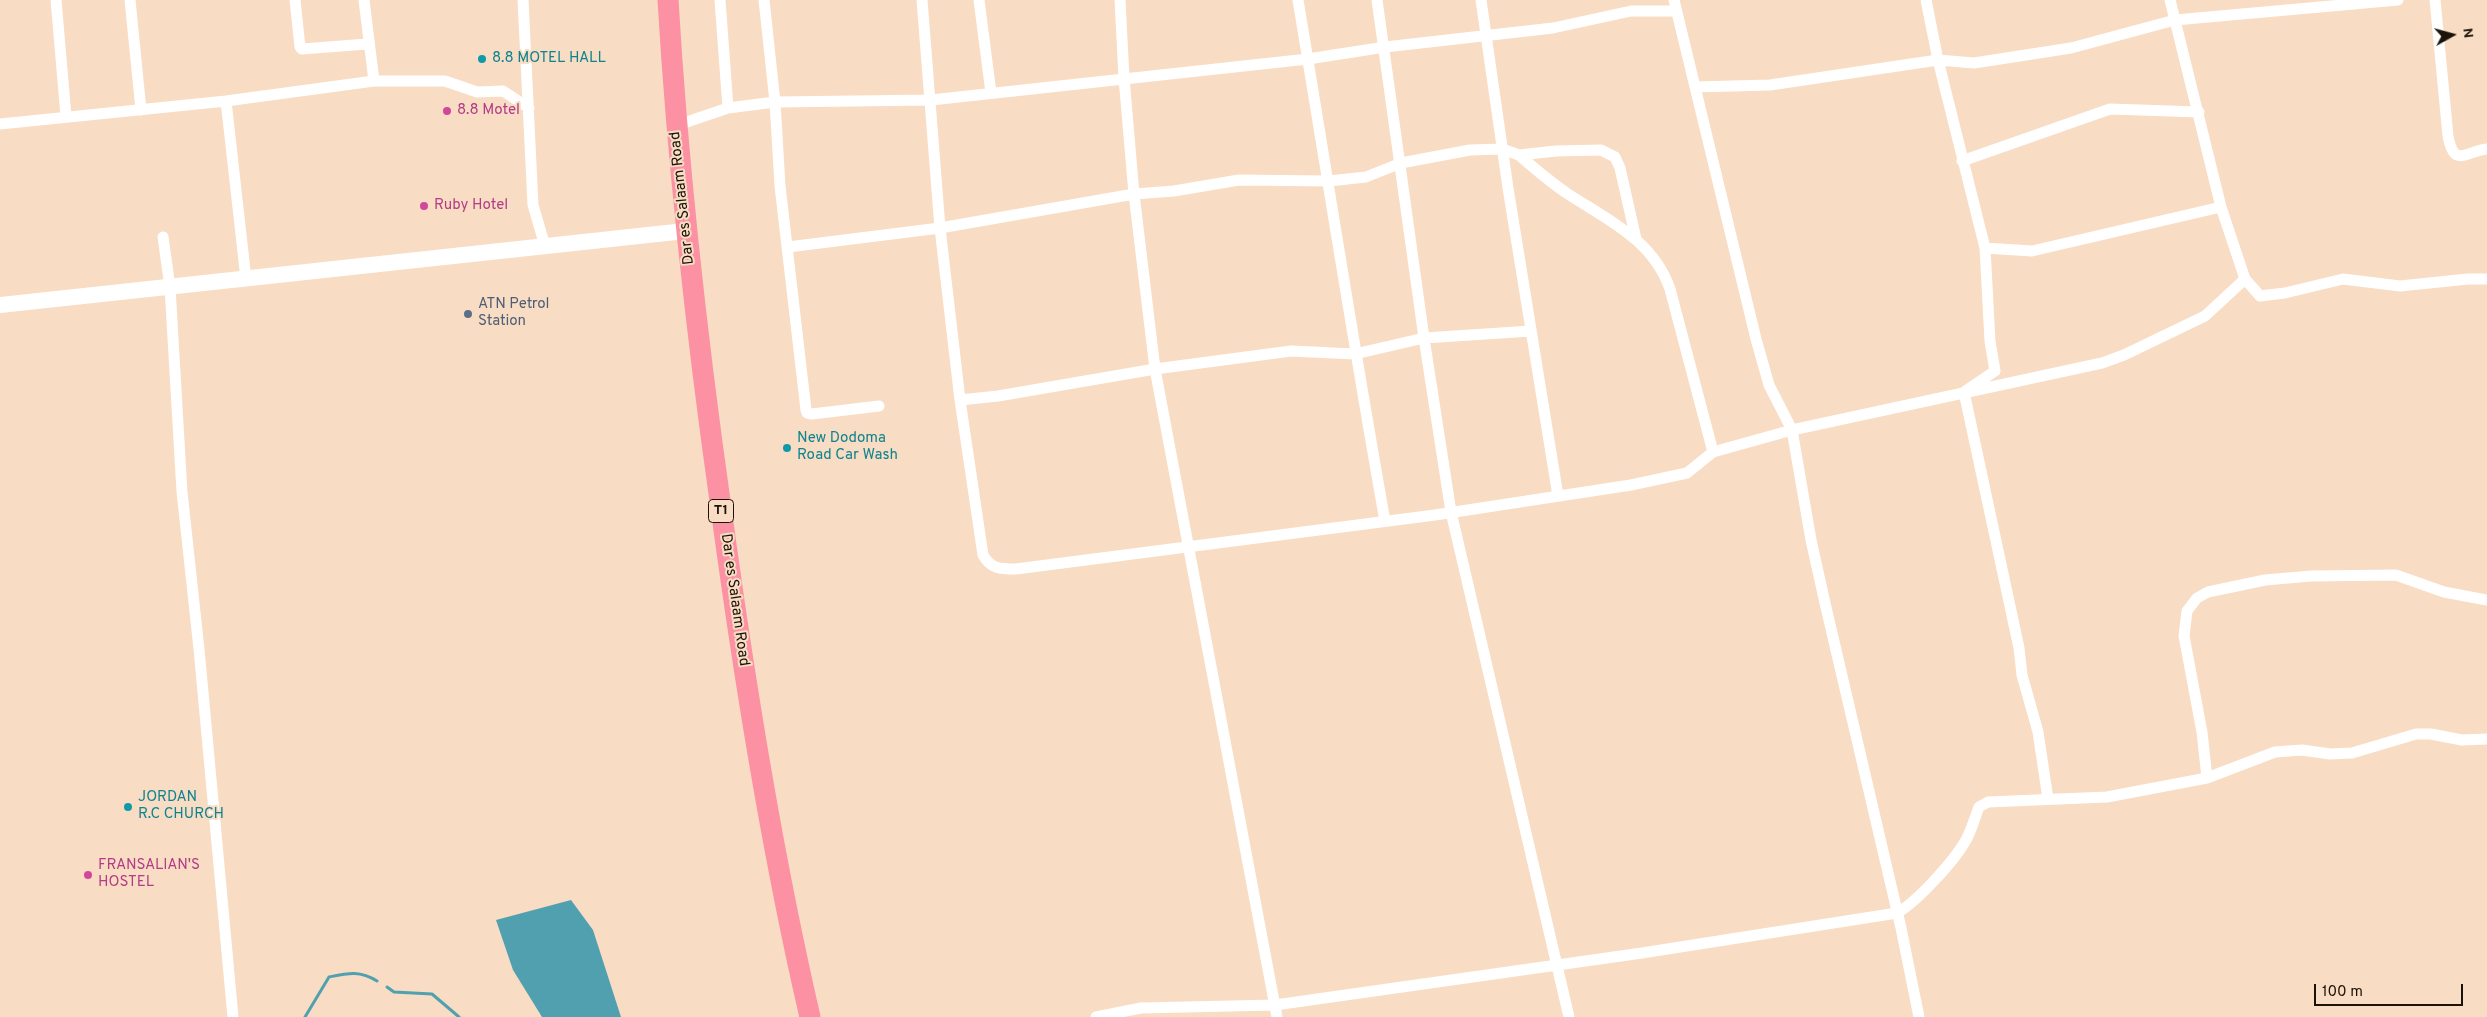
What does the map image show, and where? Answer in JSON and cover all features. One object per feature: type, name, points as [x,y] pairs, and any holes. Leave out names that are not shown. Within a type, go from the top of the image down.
[{"type":"highway","name":"Dar es Salaam Road","points":[[668,0],[675,126],[708,420],[746,679],[776,854],[810,1017]]},
{"type":"street","points":[[56,0],[66,116]]},
{"type":"street","points":[[130,0],[141,110]]},
{"type":"street","points":[[295,0],[300,46],[302,49],[367,44]]},
{"type":"street","points":[[364,0],[367,44],[374,82]]},
{"type":"street","points":[[523,0],[533,205],[545,246]]},
{"type":"street","points":[[720,0],[728,108]]},
{"type":"street","points":[[764,0],[776,102],[780,186],[807,413],[879,406]]},
{"type":"street","points":[[922,0],[940,228],[960,400],[983,555],[989,564],[998,569],[1016,570],[1451,512],[1631,485],[1687,473],[1713,452],[1792,430],[2102,363],[2124,355],[2204,316],[2245,279]]},
{"type":"street","points":[[980,0],[991,93]]},
{"type":"street","points":[[1120,0],[1124,78],[1134,194],[1155,369],[1277,1017]]},
{"type":"street","points":[[1298,0],[1329,181],[1355,354],[1385,521]]},
{"type":"street","points":[[1377,0],[1386,47],[1424,338],[1451,512],[1569,1017]]},
{"type":"street","points":[[1480,0],[1487,34],[1502,149],[1558,496]]},
{"type":"street","points":[[1926,0],[1962,161],[1985,248],[1990,341],[1996,371],[1964,392]]},
{"type":"street","points":[[2170,0],[2221,207],[2245,279],[2260,296],[2285,293],[2343,279],[2400,286],[2468,278],[2487,279]]},
{"type":"street","points":[[1695,87],[1770,85],[1938,60],[1974,63],[2071,48],[2175,20],[2398,0]]},
{"type":"street","points":[[2435,0],[2448,136],[2452,152],[2455,156],[2462,156],[2475,150],[2487,149]]},
{"type":"street","points":[[675,126],[728,108],[776,102],[931,100],[1124,78],[1308,60],[1386,47],[1553,28],[1631,11],[1675,6],[1756,338],[1769,385],[1792,430],[1813,549],[1920,1017]]},
{"type":"street","points":[[0,124],[226,101],[374,82],[445,81],[477,92],[503,91],[529,108]]},
{"type":"street","points":[[226,101],[246,278]]},
{"type":"street","points":[[1962,161],[2110,109],[2199,112]]},
{"type":"street","points":[[788,247],[940,228],[1134,194],[1174,191],[1239,180],[1329,181],[1366,177],[1401,163],[1470,150],[1502,149],[1519,155],[1552,183],[1615,222],[1636,239],[1653,259],[1667,281],[1713,452]]},
{"type":"street","points":[[1519,155],[1590,150],[1610,154],[1615,157],[1620,168],[1636,239]]},
{"type":"street","points":[[1985,248],[2032,251],[2221,207]]},
{"type":"street","points":[[0,305],[686,231]]},
{"type":"street","points":[[164,237],[170,287],[182,492],[199,649],[232,1017]]},
{"type":"street","points":[[960,400],[998,396],[1155,369],[1291,351],[1355,354],[1424,338],[1531,331]]},
{"type":"street","points":[[1964,392],[2019,648],[2022,675],[2038,732],[2048,799]]},
{"type":"street","points":[[2207,778],[2202,732],[2184,636],[2187,611],[2197,598],[2208,592],[2266,580],[2311,576],[2396,575],[2444,592],[2487,600]]},
{"type":"street","points":[[1096,1017],[1141,1008],[1275,1005],[1896,913],[1915,901],[1963,845],[1982,804],[1994,801],[2081,800],[2107,797],[2207,778],[2252,759],[2283,751],[2302,750],[2330,754],[2352,753],[2416,734],[2462,740],[2487,739]]},
{"type":"water","points":[[571,900],[593,930],[621,1017],[542,1017],[513,970],[496,920]]},
{"type":"waterway","points":[[305,1017],[329,977],[354,973],[365,975],[377,981]]},
{"type":"waterway","points":[[387,987],[394,992],[432,994],[459,1017]]},
{"type":"place","name":"8.8 MOTEL HALL","points":[[482,59]]},
{"type":"place","name":"8.8 Motel","points":[[447,111]]},
{"type":"place","name":"Ruby Hotel","points":[[424,206]]},
{"type":"place","name":"ATN Petrol Station","points":[[468,314]]},
{"type":"place","name":"New Dodoma Road Car Wash","points":[[787,448]]},
{"type":"place","name":"JORDAN R.C CHURCH","points":[[128,807]]},
{"type":"place","name":"FRANSALIAN'S HOSTEL","points":[[88,875]]}]
